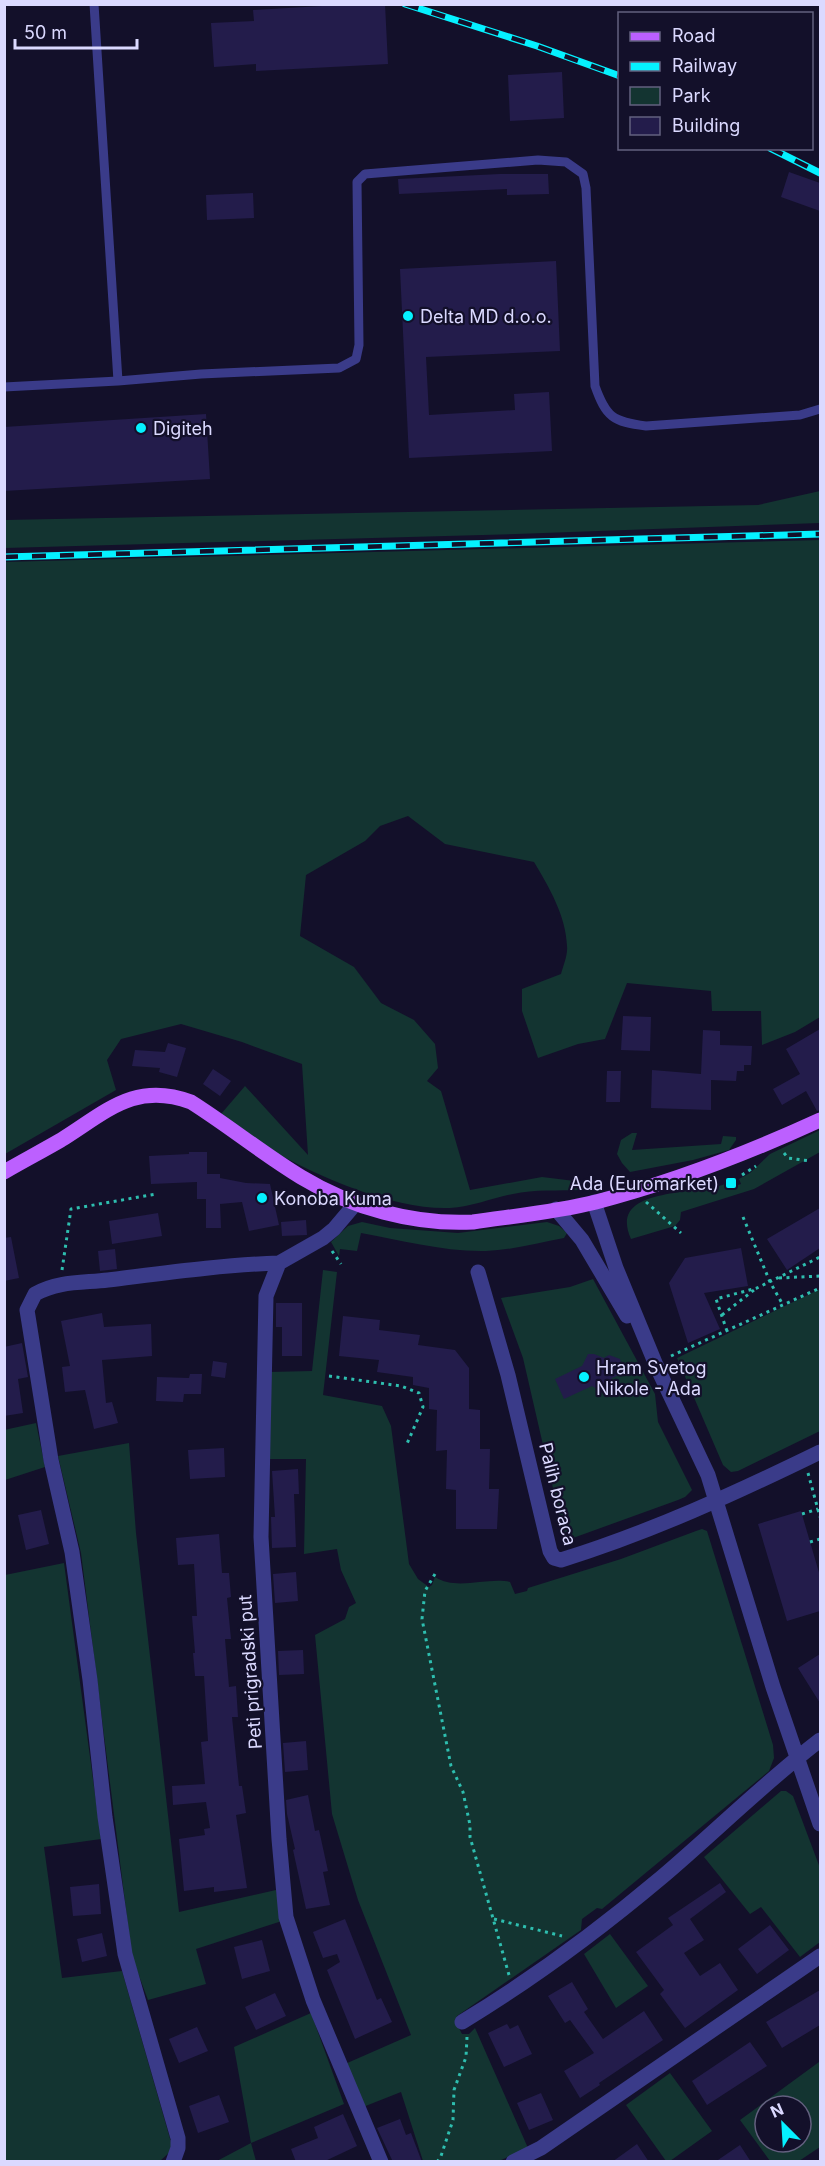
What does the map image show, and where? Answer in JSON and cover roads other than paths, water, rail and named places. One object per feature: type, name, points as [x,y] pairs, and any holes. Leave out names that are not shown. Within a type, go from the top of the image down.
[{"type":"main road","points":[[4,1172],[111,1108],[144,1095],[158,1094],[175,1096],[191,1102],[303,1178],[356,1203],[412,1219],[454,1223],[473,1222],[594,1202],[693,1173],[820,1120]]},
{"type":"street","points":[[594,1202],[616,1268],[656,1365],[708,1475],[796,1758],[820,1824]]},
{"type":"street","points":[[174,2162],[178,2138],[125,1954],[105,1817],[90,1680],[72,1552],[51,1460],[27,1310],[35,1294],[61,1284],[224,1265],[279,1263],[323,1238],[334,1229],[356,1203]]},
{"type":"street","points":[[556,1209],[582,1240],[656,1365]]},
{"type":"street","name":"Peti prigradski put","points":[[279,1263],[266,1296],[261,1537],[279,1839],[286,1917],[313,2000],[381,2162]]},
{"type":"street","name":"Palih boraca","points":[[478,1272],[508,1375],[550,1551],[554,1558],[561,1560],[625,1540],[716,1502],[820,1452]]},
{"type":"street","points":[[462,2022],[509,1993],[582,1941],[662,1878],[796,1758],[820,1740]]},
{"type":"street","points":[[513,2162],[541,2148],[820,1956]]},
{"type":"lane","points":[[94,4],[118,381]]},
{"type":"lane","points":[[4,387],[201,374],[339,368],[356,359],[359,345],[357,182],[365,174],[538,160],[566,162],[583,174],[586,188],[595,386],[603,408],[615,419],[646,426],[800,415],[820,409]]},
{"type":"railway","points":[[405,4],[537,46],[618,75]]},
{"type":"railway","points":[[774,150],[820,173]]},
{"type":"railway","points":[[4,557],[820,534]]},
{"type":"place","name":"Delta MD d.o.o.","points":[[408,316]]},
{"type":"place","name":"Digiteh","points":[[141,428]]},
{"type":"place","name":"Ada (Euromarket)","points":[[731,1183]]},
{"type":"place","name":"Konoba Kuma","points":[[262,1198]]},
{"type":"place","name":"Hram Svetog Nikole - Ada","points":[[584,1377]]}]
